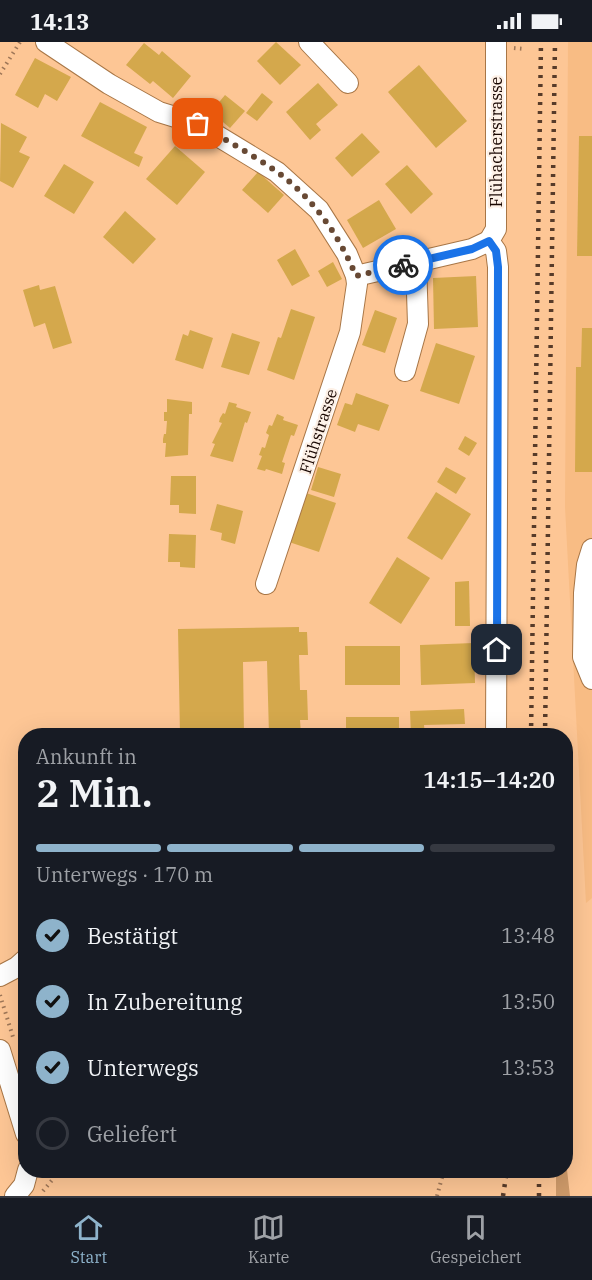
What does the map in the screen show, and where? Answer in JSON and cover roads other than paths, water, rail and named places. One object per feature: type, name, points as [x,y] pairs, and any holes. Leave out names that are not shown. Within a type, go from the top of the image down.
[{"type":"street","name":"Flühstrasse","points":[[46,42],[109,84],[159,112],[198,124],[277,172],[319,210],[347,254],[356,276],[357,285],[350,332],[266,584]]},
{"type":"street","points":[[309,42],[348,82]]},
{"type":"street","name":"Flühacherstrasse","points":[[489,241],[496,229],[496,42]]},
{"type":"street","points":[[356,276],[472,249],[489,241],[496,251],[498,267],[496,728]]},
{"type":"street","points":[[405,371],[418,324],[416,262]]},
{"type":"street","points":[[592,549],[587,565],[584,594],[583,657],[592,679]]},
{"type":"street","points":[[0,976],[18,966]]},
{"type":"street","points":[[0,1050],[18,1108]]},
{"type":"railway","points":[[531,728],[541,42]]},
{"type":"railway","points":[[545,728],[555,42]]},
{"type":"railway","points":[[503,1196],[506,1178]]},
{"type":"railway","points":[[539,1178],[539,1196]]}]
